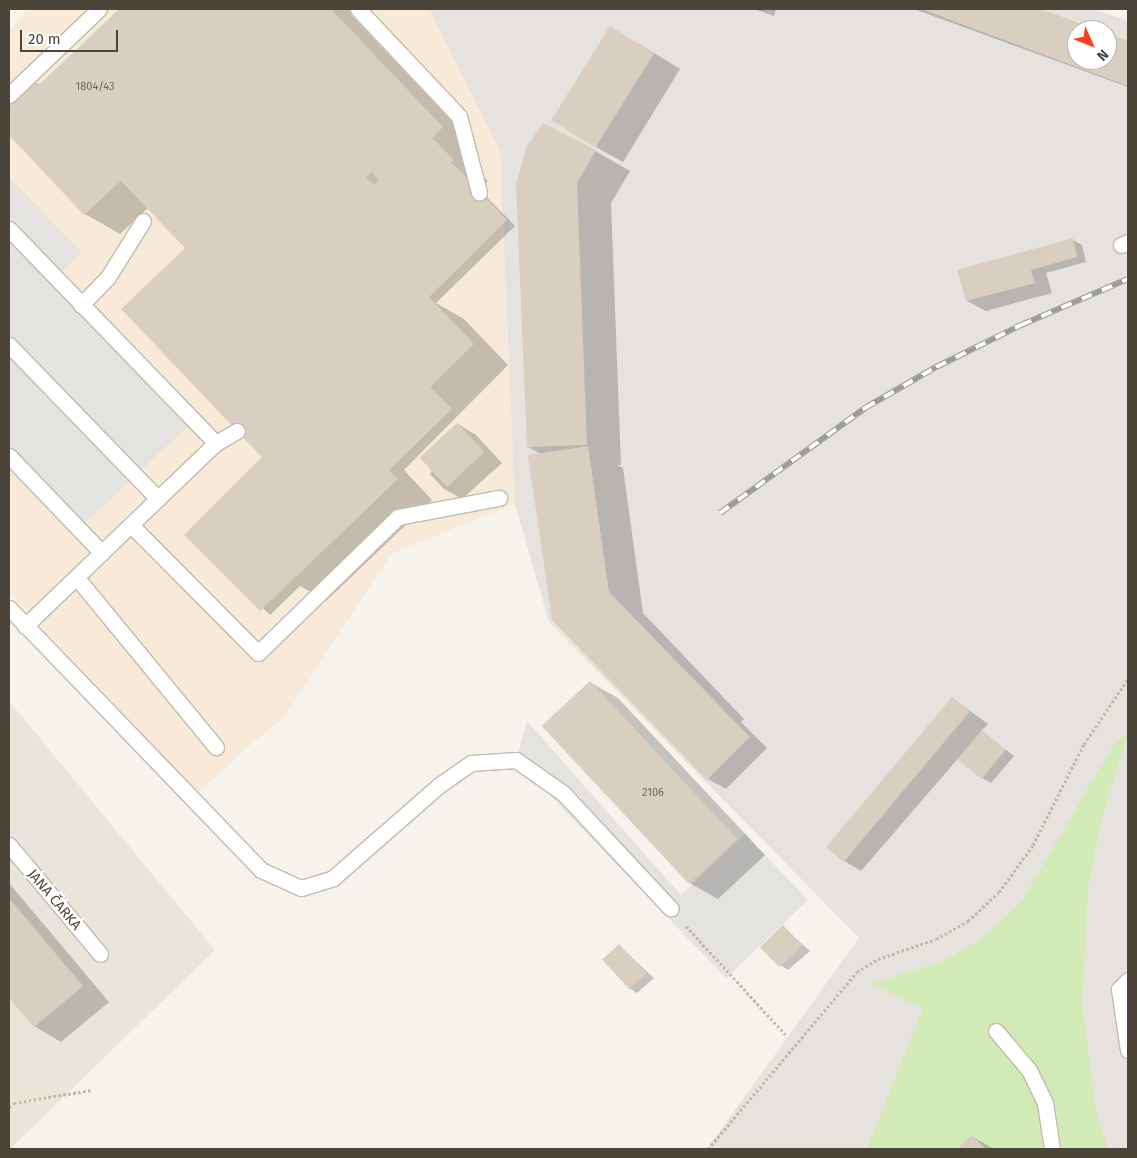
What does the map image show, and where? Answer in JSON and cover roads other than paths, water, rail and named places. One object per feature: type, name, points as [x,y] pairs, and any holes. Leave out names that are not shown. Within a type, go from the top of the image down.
[{"type":"lane","points":[[9,95],[99,9]]},
{"type":"lane","points":[[358,9],[459,116],[479,192]]},
{"type":"lane","points":[[81,305],[108,277],[143,221]]},
{"type":"lane","points":[[9,229],[216,443]]},
{"type":"lane","points":[[9,345],[158,499]]},
{"type":"lane","points":[[25,626],[216,443],[237,431]]},
{"type":"lane","points":[[9,456],[102,553]]},
{"type":"lane","points":[[131,525],[258,653],[398,517],[498,498]]},
{"type":"lane","points":[[77,578],[216,747]]},
{"type":"lane","points":[[9,608],[261,870],[301,888],[332,878],[438,786],[471,764],[516,760],[563,794],[671,909]]},
{"type":"lane","name":"JANA ČARKA","points":[[9,845],[100,954]]},
{"type":"lane","points":[[1128,980],[1119,989],[1128,1050]]},
{"type":"lane","points":[[996,1031],[1029,1070],[1045,1103],[1052,1149]]},
{"type":"railway","points":[[720,513],[865,408],[936,367],[1021,325],[1128,279]]}]
